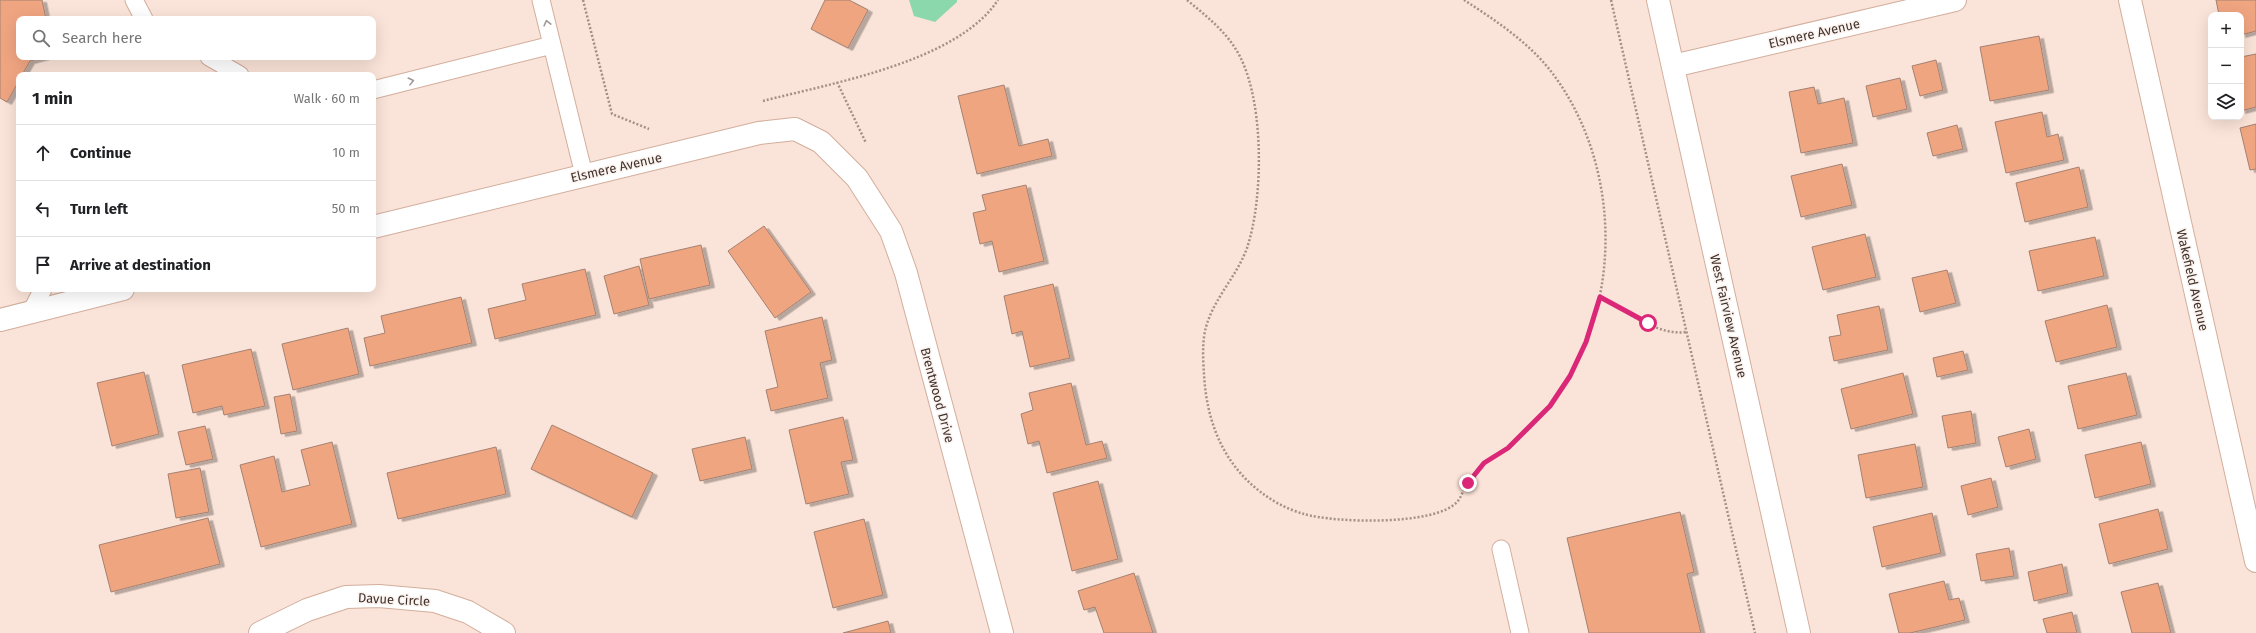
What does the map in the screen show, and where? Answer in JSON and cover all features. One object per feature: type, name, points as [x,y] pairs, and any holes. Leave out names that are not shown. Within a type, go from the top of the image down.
[{"type":"street","name":"West Fairview Avenue","points":[[1658,0],[1799,633]]},
{"type":"street","name":"Elsmere Avenue","points":[[1673,66],[1955,0]]},
{"type":"street","name":"Wakefield Avenue","points":[[2130,0],[2256,561]]},
{"type":"street","name":"Elsmere Avenue","points":[[376,226],[584,174],[759,133],[795,129],[821,142],[848,169]]},
{"type":"street","name":"Brentwood Drive","points":[[848,169],[857,178],[892,231],[906,274],[1002,633]]},
{"type":"street","points":[[0,320],[111,292]]},
{"type":"street","name":"Davue Circle","points":[[260,633],[307,610],[346,597],[379,596],[435,601],[468,612],[504,633]]},
{"type":"lane","points":[[134,0],[142,16]]},
{"type":"lane","points":[[542,0],[584,174]]},
{"type":"lane","points":[[376,89],[552,45]]},
{"type":"lane","points":[[214,60],[235,72]]},
{"type":"lane","points":[[31,312],[41,292]]},
{"type":"lane","points":[[1500,549],[1520,633]]},
{"type":"path","points":[[583,0],[612,114],[649,129],[656,127]]},
{"type":"path","points":[[757,102],[905,62],[950,42],[990,12],[998,0]]},
{"type":"path","points":[[1187,0],[1218,26],[1237,50],[1247,76],[1256,112],[1258,162],[1256,210],[1248,245],[1238,271],[1217,303],[1206,328],[1203,362],[1205,396],[1215,435],[1229,458],[1248,482],[1279,503],[1305,515],[1342,521],[1380,521],[1417,517],[1444,512],[1458,502],[1468,483],[1484,463],[1508,448],[1550,406],[1570,376],[1586,342],[1605,277],[1605,232],[1601,188],[1591,146],[1567,96],[1552,72],[1531,50],[1492,18],[1464,0]]},
{"type":"path","points":[[1611,0],[1755,633]]},
{"type":"path","points":[[1600,297],[1648,323],[1674,334],[1686,332]]},
{"type":"green space","points":[[909,0],[957,0],[957,2],[935,22],[914,16]]},
{"type":"building","points":[[0,0],[42,0],[45,16],[16,16],[16,60],[34,60],[30,61],[24,72],[16,72],[16,86],[7,102],[0,98]]},
{"type":"building","points":[[825,0],[849,0],[868,10],[848,48],[811,29]]},
{"type":"building","points":[[2216,0],[2256,0],[2256,31],[2244,34],[2244,12],[2218,12]]},
{"type":"building","points":[[2039,36],[2049,90],[1990,101],[1980,47]]},
{"type":"building","points":[[2256,54],[2256,107],[2244,110],[2244,84],[2244,56]]},
{"type":"building","points":[[1936,60],[1943,90],[1920,96],[1912,66]]},
{"type":"building","points":[[1900,78],[1907,109],[1873,117],[1866,86]]},
{"type":"building","points":[[1004,85],[1019,146],[1048,139],[1052,156],[977,174],[958,96]]},
{"type":"building","points":[[1814,87],[1818,104],[1844,98],[1853,143],[1801,153],[1789,92]]},
{"type":"building","points":[[2042,112],[2047,137],[2058,134],[2064,160],[2006,173],[1995,122]]},
{"type":"building","points":[[2256,124],[2256,169],[2250,170],[2240,128]]},
{"type":"building","points":[[1957,125],[1963,149],[1933,156],[1927,133]]},
{"type":"building","points":[[1842,164],[1852,205],[1801,217],[1791,176]]},
{"type":"building","points":[[2079,167],[2088,207],[2025,222],[2016,183]]},
{"type":"building","points":[[1026,185],[1044,261],[999,272],[992,241],[980,244],[973,213],[986,210],[982,195]]},
{"type":"building","points":[[764,226],[811,292],[775,318],[728,251]]},
{"type":"building","points":[[1865,234],[1876,277],[1823,290],[1812,247]]},
{"type":"building","points":[[2095,237],[2104,276],[2038,291],[2029,251]]},
{"type":"building","points":[[701,245],[710,285],[649,299],[640,259]]},
{"type":"building","points":[[639,266],[649,305],[614,314],[604,276]]},
{"type":"building","points":[[585,269],[596,315],[495,339],[488,309],[526,300],[522,284]]},
{"type":"building","points":[[1947,270],[1956,303],[1920,312],[1912,278]]},
{"type":"building","points":[[1053,284],[1070,358],[1030,367],[1022,331],[1012,334],[1004,296]]},
{"type":"building","points":[[461,297],[472,343],[370,366],[364,338],[385,333],[381,316]]},
{"type":"building","points":[[2107,305],[2117,347],[2056,362],[2045,321]]},
{"type":"building","points":[[1879,306],[1888,350],[1834,361],[1829,337],[1841,335],[1837,315]]},
{"type":"building","points":[[822,317],[832,360],[820,363],[828,398],[771,411],[766,390],[778,387],[765,331]]},
{"type":"building","points":[[348,328],[359,374],[293,390],[282,344]]},
{"type":"building","points":[[251,349],[265,406],[224,415],[222,406],[193,413],[182,365]]},
{"type":"building","points":[[1963,351],[1968,370],[1937,377],[1933,358]]},
{"type":"building","points":[[144,372],[159,434],[112,446],[97,383]]},
{"type":"building","points":[[1903,373],[1913,414],[1851,429],[1841,389]]},
{"type":"building","points":[[2126,373],[2137,415],[2078,429],[2068,386]]},
{"type":"building","points":[[1071,383],[1086,445],[1102,441],[1107,458],[1047,473],[1039,441],[1028,444],[1021,414],[1033,410],[1029,393]]},
{"type":"building","points":[[290,394],[297,431],[281,434],[274,397]]},
{"type":"building","points":[[1971,411],[1976,443],[1948,448],[1942,416]]},
{"type":"building","points":[[843,417],[853,460],[841,462],[849,494],[806,504],[789,430]]},
{"type":"building","points":[[552,425],[653,473],[632,517],[531,469]]},
{"type":"building","points":[[205,426],[213,459],[186,465],[178,432]]},
{"type":"building","points":[[2029,429],[2036,459],[2006,467],[1998,437]]},
{"type":"building","points":[[745,437],[752,469],[700,481],[692,449]]},
{"type":"building","points":[[332,442],[352,524],[261,547],[240,465],[274,456],[282,492],[310,485],[301,450]]},
{"type":"building","points":[[2141,442],[2151,484],[2095,498],[2085,455]]},
{"type":"building","points":[[1915,444],[1923,487],[1866,498],[1858,455]]},
{"type":"building","points":[[496,447],[506,494],[398,519],[387,473]]},
{"type":"building","points":[[200,468],[209,512],[176,518],[168,474]]},
{"type":"building","points":[[1991,478],[1998,507],[1968,515],[1961,486]]},
{"type":"building","points":[[1098,481],[1118,559],[1072,571],[1053,493]]},
{"type":"building","points":[[2158,509],[2168,549],[2109,564],[2099,524]]},
{"type":"building","points":[[1680,512],[1694,572],[1687,574],[1701,633],[1589,633],[1567,538]]},
{"type":"building","points":[[1932,513],[1941,553],[1882,567],[1873,527]]},
{"type":"building","points":[[208,518],[220,564],[111,592],[99,545]]},
{"type":"building","points":[[864,519],[883,595],[833,608],[814,532]]},
{"type":"building","points":[[2009,548],[2014,576],[1981,581],[1976,554]]},
{"type":"building","points":[[2062,564],[2068,593],[2034,601],[2028,572]]},
{"type":"building","points":[[1134,573],[1153,633],[1104,633],[1095,607],[1084,610],[1078,591]]},
{"type":"building","points":[[1944,581],[1949,600],[1959,598],[1965,620],[1910,633],[1899,633],[1889,594]]},
{"type":"building","points":[[2158,583],[2171,633],[2132,633],[2121,592]]},
{"type":"building","points":[[2072,612],[2077,633],[2047,633],[2043,619]]},
{"type":"building","points":[[888,621],[891,633],[843,633]]},
{"type":"route","points":[[1468,483],[1484,463],[1508,448],[1550,406],[1570,376],[1586,342],[1600,297],[1648,323]]}]
